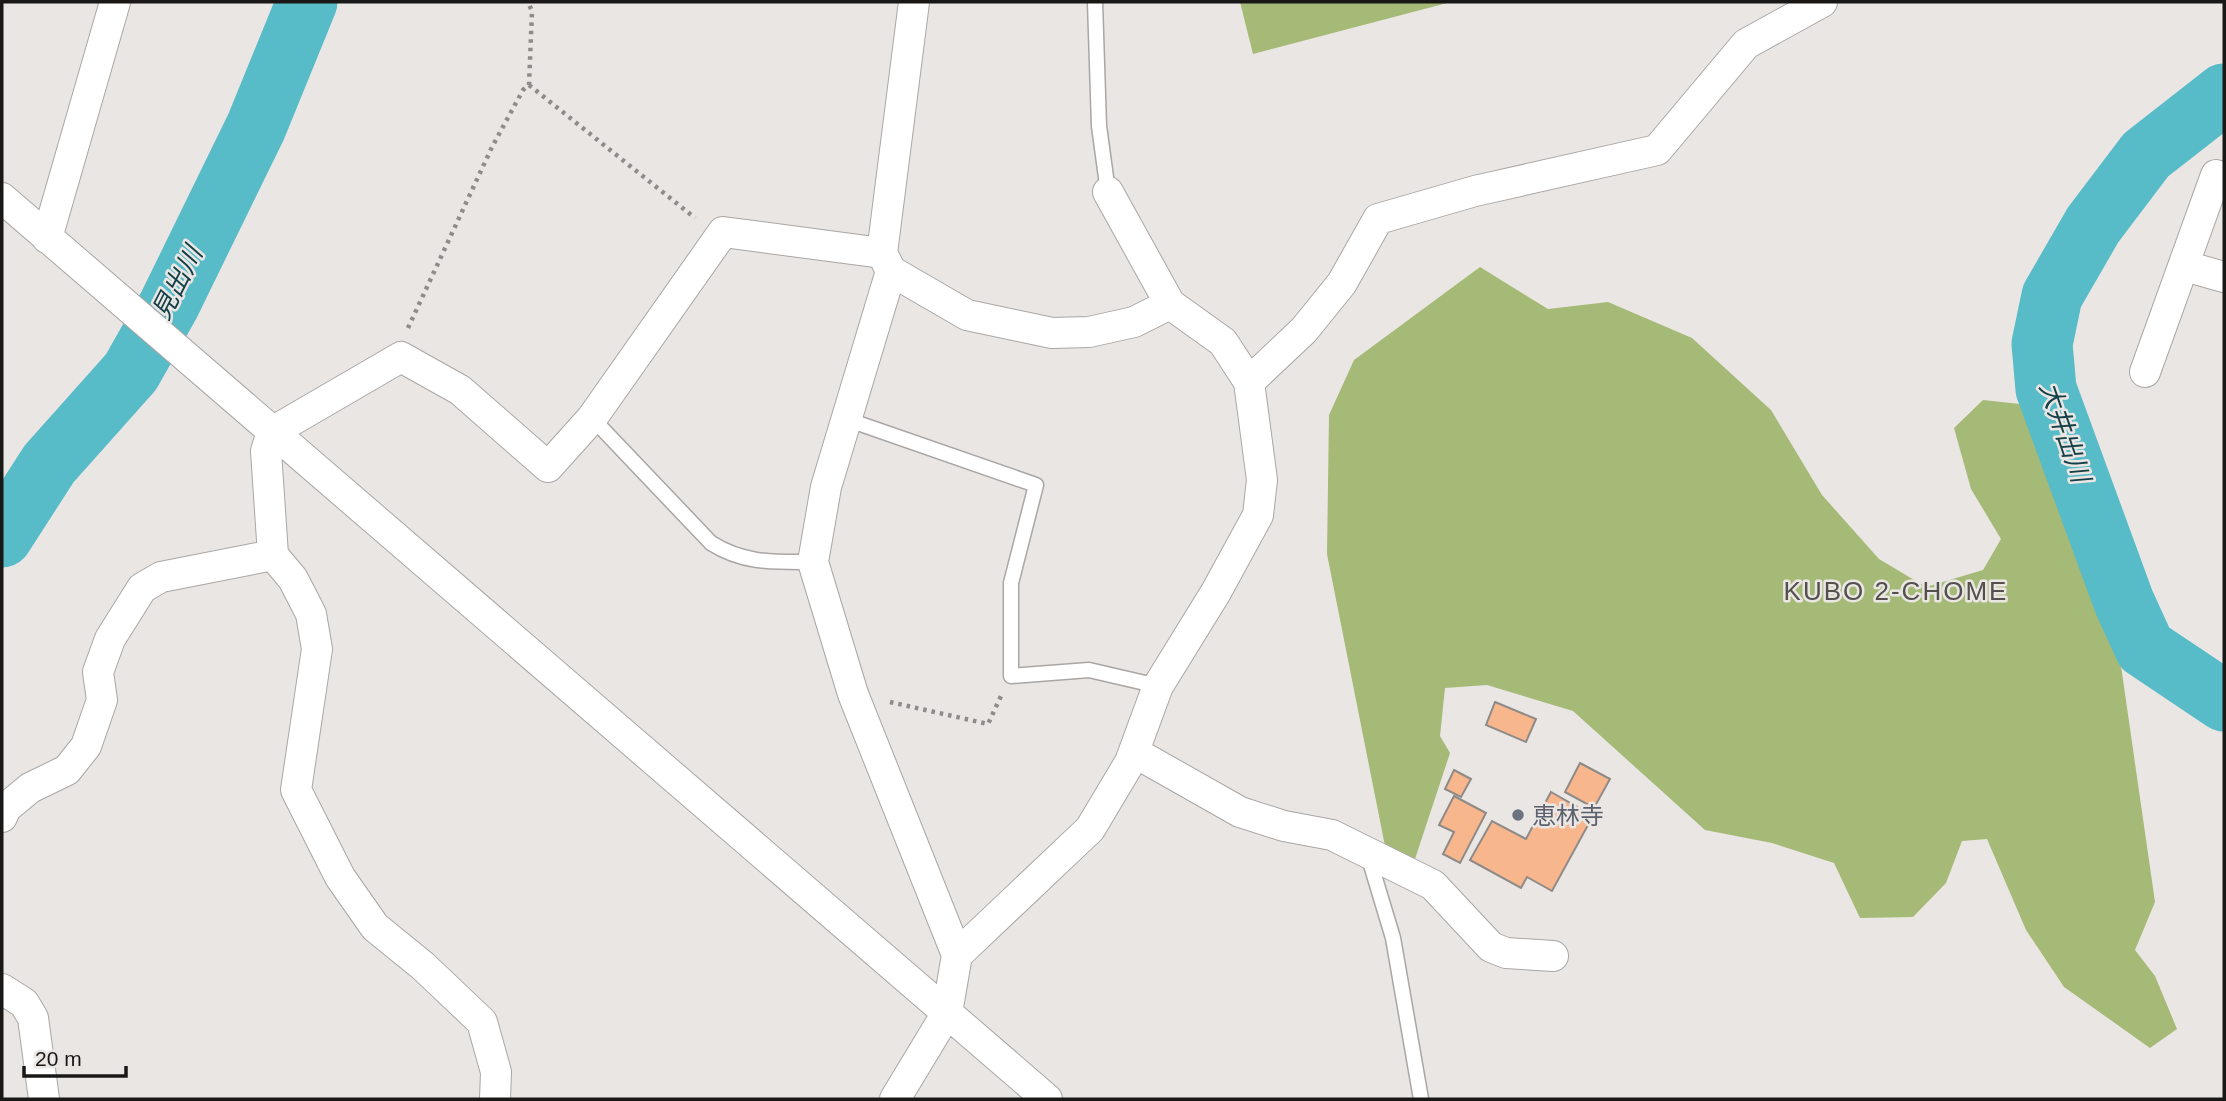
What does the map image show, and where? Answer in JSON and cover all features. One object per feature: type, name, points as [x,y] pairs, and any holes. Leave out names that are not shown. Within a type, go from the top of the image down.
[{"type":"street","points":[[47,238],[115,2]]},
{"type":"street","points":[[895,1099],[947,1013],[957,956],[853,694],[813,562],[826,486],[887,262],[914,2]]},
{"type":"street","points":[[1249,382],[1304,330],[1342,283],[1378,219],[1475,191],[1657,150],[1746,44],[1822,2]]},
{"type":"street","points":[[2144,372],[2216,175],[2224,178]]},
{"type":"street","points":[[957,956],[1090,829],[1134,752],[1158,686],[1216,592],[1258,515],[1262,480],[1249,382],[1223,342],[1170,304],[1108,191]]},
{"type":"street","points":[[2,198],[1047,1099]]},
{"type":"street","points":[[495,1099],[496,1072],[482,1022],[423,966],[374,927],[340,877],[296,790],[317,649],[311,614],[293,579],[273,555],[266,451],[272,432],[401,358],[460,390],[548,467],[592,418],[723,232],[887,262],[967,315],[1052,333],[1089,332],[1134,322],[1170,304]]},
{"type":"street","points":[[2185,265],[2224,277]]},
{"type":"street","points":[[2,817],[6,808],[30,788],[67,771],[86,746],[102,701],[98,672],[110,639],[142,587],[161,577],[273,555]]},
{"type":"street","points":[[1134,752],[1241,812],[1284,826],[1332,835],[1367,849],[1433,885],[1491,947],[1506,953],[1553,956]]},
{"type":"street","points":[[2,989],[24,1003],[33,1018],[44,1099]]},
{"type":"street","points":[[1003,1060],[1018,1099]]},
{"type":"lane","points":[[1095,2],[1099,126],[1108,191]]},
{"type":"lane","points":[[592,418],[711,543],[731,556],[758,562],[813,562]]},
{"type":"lane","points":[[846,419],[1036,485],[1011,583],[1011,676],[1089,670],[1158,686]]},
{"type":"lane","points":[[1367,849],[1393,938],[1421,1099]]},
{"type":"path","points":[[401,358],[400,347],[492,147],[523,90],[529,85],[532,11],[528,2]]},
{"type":"path","points":[[529,85],[696,218],[723,232]]},
{"type":"path","points":[[853,694],[988,724],[1011,676]]},
{"type":"green space","points":[[1240,2],[1451,2],[1253,54]]},
{"type":"green space","points":[[1480,267],[1548,309],[1608,302],[1692,338],[1771,410],[1822,495],[1879,559],[1926,587],[1983,570],[2001,539],[1971,489],[1954,428],[1983,400],[2020,404],[2056,471],[2119,652],[2155,902],[2135,950],[2155,976],[2177,1029],[2150,1048],[2064,987],[2026,930],[1987,839],[1962,841],[1946,883],[1913,917],[1860,918],[1834,863],[1772,843],[1705,830],[1573,711],[1487,685],[1445,688],[1440,736],[1450,753],[1415,859],[1386,851],[1327,554],[1329,415],[1354,360]]},
{"type":"building","points":[[1495,702],[1536,719],[1526,742],[1486,725]]},
{"type":"building","points":[[1580,763],[1610,779],[1594,808],[1565,792]]},
{"type":"building","points":[[1454,770],[1471,779],[1461,797],[1445,789]]},
{"type":"building","points":[[1551,792],[1593,816],[1552,891],[1527,877],[1521,888],[1470,860],[1492,821],[1526,839]]},
{"type":"building","points":[[1454,796],[1486,813],[1460,863],[1443,854],[1454,832],[1439,825]]},
{"type":"waterway","name":"見出川","points":[[2,537],[49,464],[131,372],[169,305],[256,127],[307,2]]},
{"type":"waterway","name":"大井出川","points":[[2224,94],[2146,155],[2093,225],[2052,296],[2042,344],[2046,389],[2124,602],[2145,648],[2224,701]]},
{"type":"place","name":"恵林寺","points":[[1518,815]]},
{"type":"district","name":"KUBO 2-CHOME","points":[[1896,591]]}]
